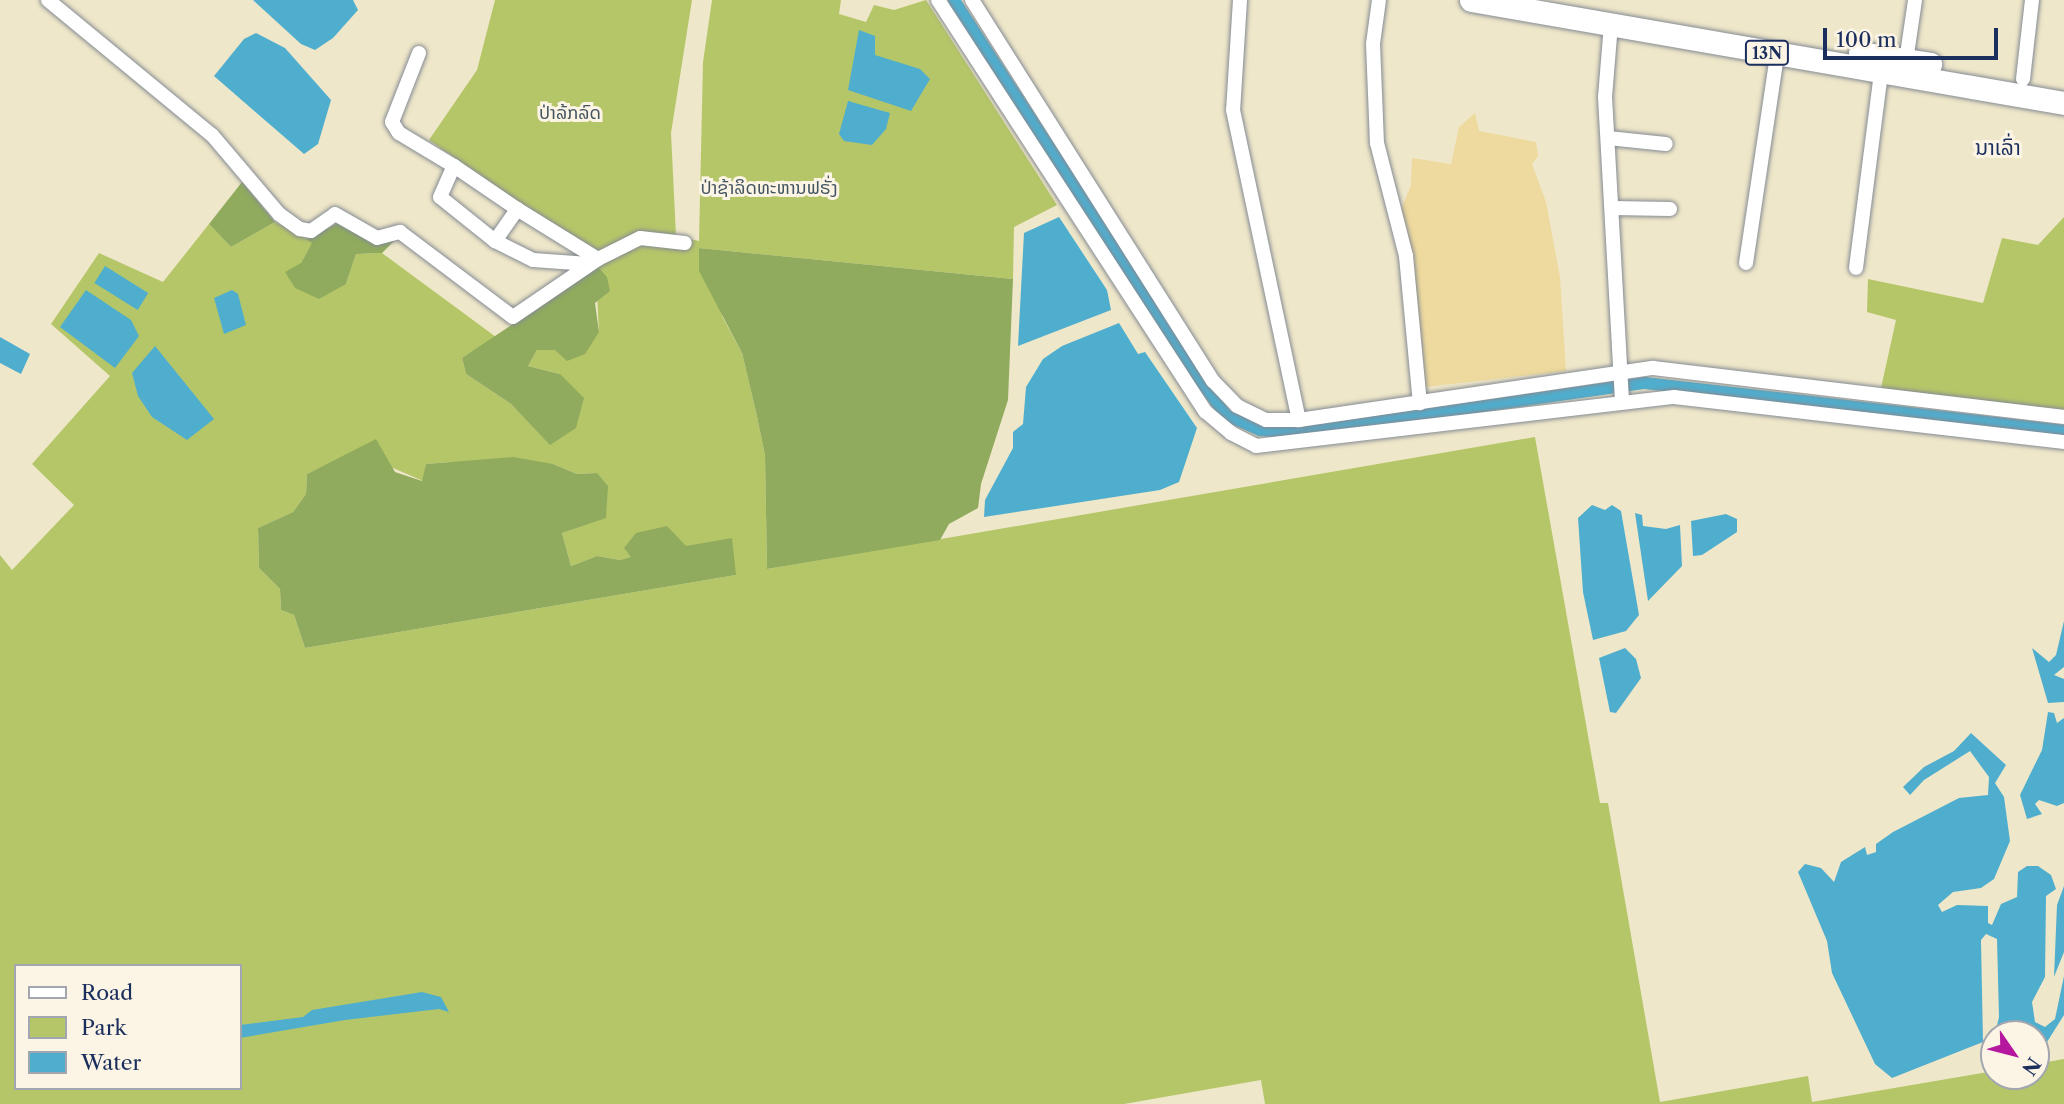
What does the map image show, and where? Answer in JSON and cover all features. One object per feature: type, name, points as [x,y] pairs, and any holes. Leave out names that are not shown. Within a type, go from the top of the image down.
[{"type":"highway","name":"13N","points":[[1471,0],[1777,55],[2023,79],[2064,87]]},
{"type":"highway","name":"13N","points":[[1563,0],[2064,103]]},
{"type":"street","points":[[48,0],[212,135],[279,214],[305,232],[335,214],[377,238],[400,232],[513,317],[594,261],[640,237],[685,243]]},
{"type":"street","points":[[938,0],[1206,412],[1231,433],[1256,446],[1622,398],[1674,397],[2064,442]]},
{"type":"street","points":[[972,0],[1213,381],[1237,406],[1266,420],[1298,420],[1621,377],[1653,368],[2064,417]]},
{"type":"street","points":[[1240,0],[1233,110],[1298,420]]},
{"type":"street","points":[[1379,0],[1373,55],[1377,143],[1406,256],[1420,403]]},
{"type":"street","points":[[1856,268],[1894,66],[1915,0]]},
{"type":"street","points":[[2023,79],[2032,0]]},
{"type":"street","points":[[1611,24],[1605,97],[1622,398]]},
{"type":"street","points":[[419,52],[392,122],[399,133],[454,166],[594,261]]},
{"type":"street","points":[[1746,263],[1777,55]]},
{"type":"street","points":[[1608,138],[1666,144]]},
{"type":"street","points":[[454,166],[440,197],[495,241],[533,260],[594,261]]},
{"type":"street","points":[[1612,208],[1670,209]]},
{"type":"street","points":[[495,241],[517,209]]},
{"type":"green space","points":[[495,0],[692,0],[671,133],[676,236],[699,241],[703,62],[712,0],[841,0],[839,14],[866,22],[874,5],[894,10],[926,0],[1057,205],[1014,227],[1013,279],[699,248],[723,318],[742,353],[756,412],[765,455],[767,569],[1535,437],[1600,803],[1608,803],[1660,1102],[1808,1076],[1812,1102],[1980,1073],[1980,1090],[2050,1090],[2050,1062],[2064,1059],[2064,1104],[1265,1104],[1261,1080],[1124,1104],[0,1104],[0,555],[12,570],[74,505],[32,464],[110,376],[51,324],[99,253],[163,282],[209,224],[231,247],[275,222],[313,242],[301,263],[346,284],[356,254],[382,253],[496,337],[462,358],[466,374],[511,404],[550,444],[560,374],[528,366],[537,350],[555,350],[599,332],[595,256],[429,140],[477,70]],"holes":[[[354,451],[423,481],[426,464],[553,464],[577,474],[597,473],[606,517],[562,533],[571,566],[597,556],[620,560],[632,557],[736,575],[305,648],[294,615],[281,610],[280,589],[259,568],[258,528],[293,512],[306,494],[307,474]]]},
{"type":"green space","points":[[242,182],[275,222],[231,247],[209,224]]},
{"type":"green space","points":[[2064,217],[2064,410],[1881,388],[1896,320],[1867,312],[1868,279],[1983,303],[2002,238],[2038,245]]},
{"type":"green space","points":[[340,222],[397,238],[382,253],[356,254],[346,284],[319,299],[295,288],[285,272],[301,263],[312,243],[306,239]]},
{"type":"green space","points":[[699,248],[1013,279],[1008,400],[981,484],[978,508],[949,524],[940,540],[767,569],[765,455],[756,412],[742,353],[699,271]]},
{"type":"green space","points":[[598,267],[607,277],[610,291],[595,303],[599,332],[585,354],[567,361],[555,350],[537,350],[528,366],[560,374],[584,398],[576,428],[550,445],[511,404],[466,374],[462,358]]},
{"type":"green space","points":[[376,439],[395,472],[422,481],[426,464],[513,457],[553,464],[577,474],[597,473],[608,486],[606,518],[562,533],[571,566],[597,556],[620,560],[631,557],[624,548],[636,533],[667,526],[686,546],[732,538],[736,575],[305,648],[294,615],[281,610],[280,589],[259,568],[258,528],[293,512],[306,494],[307,474]]},
{"type":"sand","points":[[1475,113],[1479,131],[1536,142],[1538,156],[1532,164],[1546,202],[1560,277],[1566,371],[1425,387],[1401,210],[1411,185],[1412,158],[1451,164],[1459,127]]},
{"type":"water","points":[[253,0],[353,0],[358,10],[333,38],[315,50],[301,44]]},
{"type":"water","points":[[859,30],[875,36],[875,55],[920,69],[930,79],[911,111],[848,90]]},
{"type":"water","points":[[256,33],[285,48],[331,100],[318,144],[304,154],[214,76],[244,39]]},
{"type":"water","points":[[848,101],[890,113],[886,129],[872,145],[844,141],[839,134]]},
{"type":"water","points":[[1059,217],[1107,290],[1111,310],[1018,346],[1024,233]]},
{"type":"water","points":[[105,266],[148,293],[138,310],[94,283]]},
{"type":"water","points":[[86,290],[131,320],[139,336],[115,368],[60,327]]},
{"type":"water","points":[[232,290],[238,294],[246,325],[224,334],[214,298]]},
{"type":"water","points":[[1119,323],[1138,354],[1145,352],[1197,428],[1179,482],[1160,490],[984,517],[985,500],[1013,448],[1013,432],[1023,424],[1026,387],[1043,359],[1062,346]]},
{"type":"water","points":[[0,337],[30,354],[21,374],[0,363]]},
{"type":"water","points":[[155,346],[214,419],[187,440],[152,417],[138,396],[132,373]]},
{"type":"water","points":[[1592,505],[1605,510],[1612,505],[1621,511],[1639,615],[1626,631],[1593,640],[1583,592],[1578,518]]},
{"type":"water","points":[[1635,513],[1642,515],[1643,526],[1666,529],[1680,525],[1682,566],[1648,601]]},
{"type":"water","points":[[1726,514],[1737,519],[1737,532],[1702,555],[1693,556],[1691,521]]},
{"type":"water","points":[[2064,621],[2064,667],[2054,675],[2064,679],[2064,702],[2048,703],[2032,648],[2049,662],[2056,655]]},
{"type":"water","points":[[1625,648],[1636,659],[1641,678],[1616,713],[1610,712],[1599,658]]},
{"type":"water","points":[[2048,712],[2054,713],[2057,723],[2064,718],[2064,803],[2057,806],[2039,800],[2035,804],[2042,814],[2027,819],[2020,795],[2042,750]]},
{"type":"water","points":[[1971,733],[2006,765],[1995,783],[2004,797],[2010,841],[1994,879],[1981,888],[1953,892],[1938,905],[1942,912],[1957,905],[1988,906],[1988,923],[1992,925],[2001,904],[2017,897],[2018,872],[2027,866],[2038,866],[2051,875],[2056,889],[2046,896],[2045,977],[2032,1002],[2035,1020],[1998,1020],[1997,939],[1986,934],[1981,940],[1983,1020],[1980,1020],[1980,1043],[1892,1078],[1875,1064],[1832,973],[1827,941],[1798,872],[1805,864],[1821,868],[1834,882],[1841,862],[1865,847],[1867,855],[1876,852],[1876,844],[1893,832],[1959,798],[1988,795],[1989,777],[1970,751],[1924,780],[1910,795],[1903,787],[1924,767],[1954,751]]},
{"type":"water","points":[[2064,886],[2064,952],[2054,977],[2057,905]]},
{"type":"water","points":[[2064,976],[2064,1015],[2050,1037],[2050,1023],[2055,1019]]},
{"type":"water","points":[[422,992],[441,997],[449,1012],[439,1009],[345,1020],[242,1038],[242,1025],[303,1017],[312,1010]]},
{"type":"waterway","points":[[954,0],[1201,382],[1226,415],[1260,430],[1297,433],[1645,383],[2064,431]]},
{"type":"district","name":"ນາເລົ່າ","points":[[1998,148]]},
{"type":"park label","name":"ປ່າລ້ກລົດ","points":[[570,113]]},
{"type":"park label","name":"ປ່າຊ້າລິດທະຫານຟຣັ່ງ","points":[[769,188]]}]
